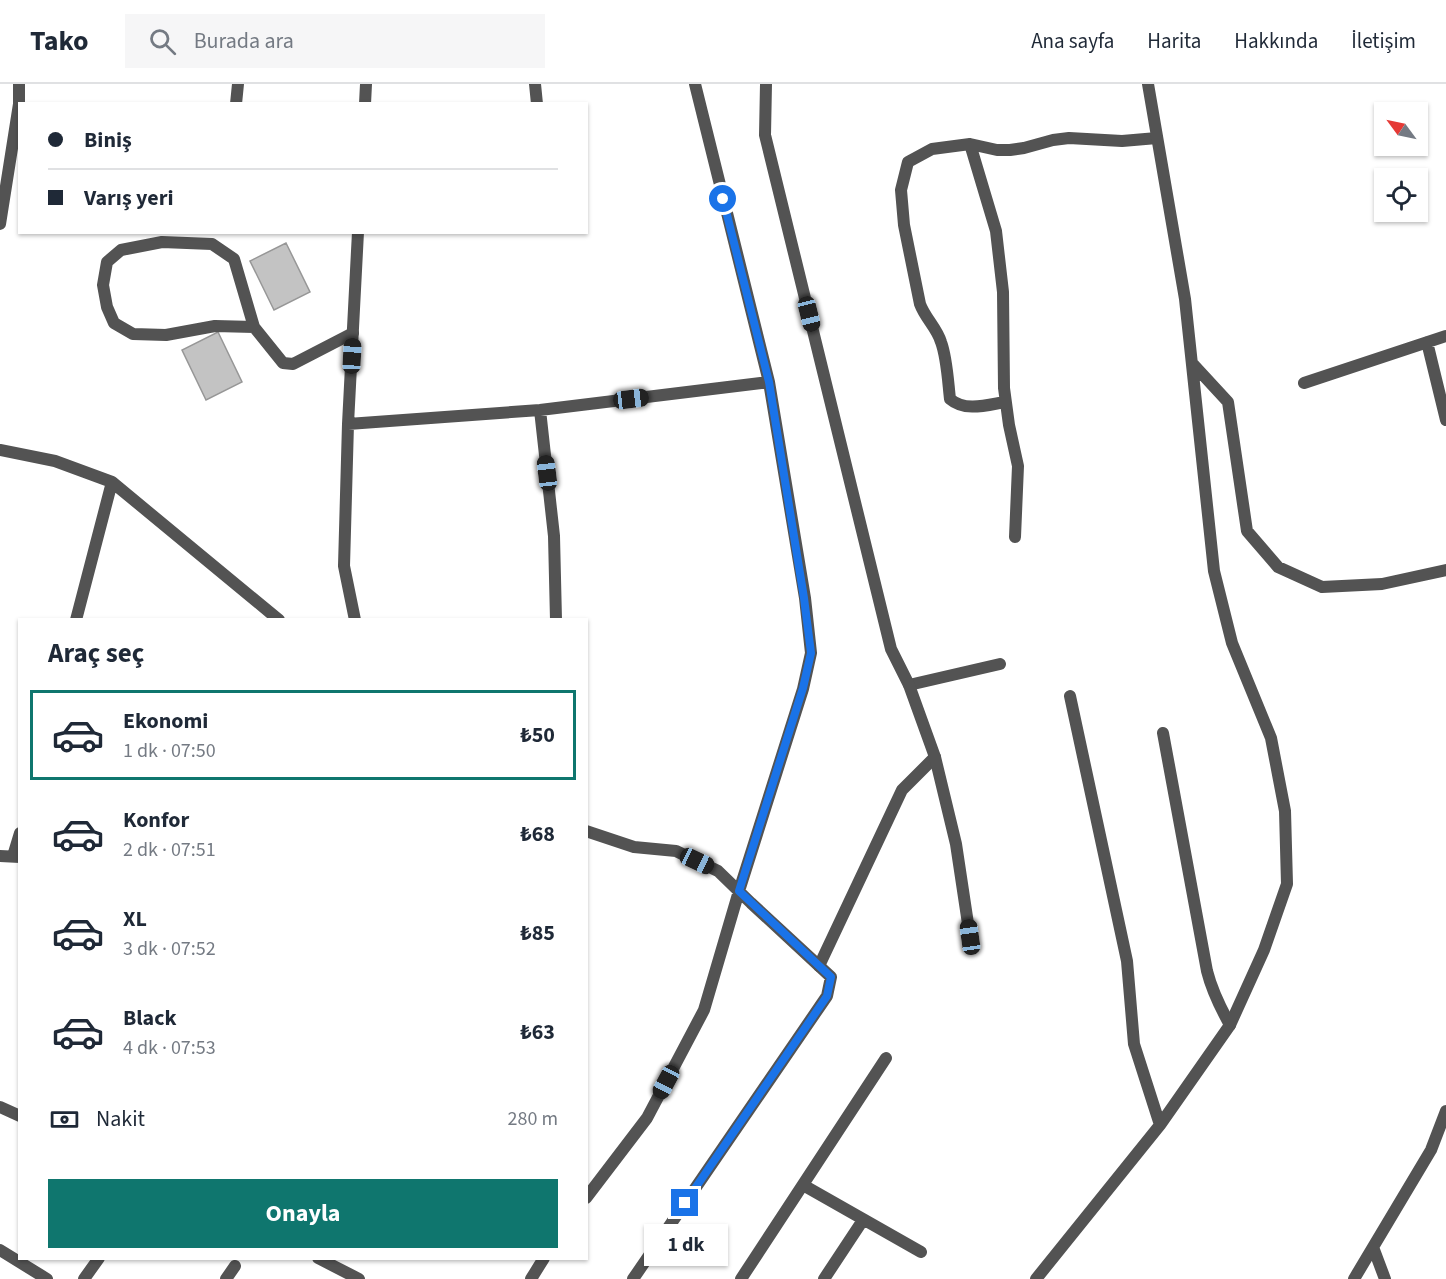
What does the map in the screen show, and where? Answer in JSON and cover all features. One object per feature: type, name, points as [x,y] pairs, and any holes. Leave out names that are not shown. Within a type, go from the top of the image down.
[{"type":"street","points":[[19,84],[19,102]]},
{"type":"street","points":[[236,102],[238,84]]},
{"type":"street","points":[[365,102],[366,84]]},
{"type":"street","points":[[536,84],[537,102]]},
{"type":"street","points":[[588,1195],[647,1118],[704,1010],[803,688],[811,653],[769,382],[694,84]]},
{"type":"street","points":[[766,84],[765,135],[891,649],[909,685],[935,757],[956,844],[970,937]]},
{"type":"street","points":[[1035,1279],[1160,1125],[1230,1025],[1264,950],[1287,884],[1285,811],[1271,738],[1232,643],[1214,571],[1185,299],[1148,84]]},
{"type":"street","points":[[0,224],[18,110]]},
{"type":"street","points":[[1005,402],[973,407],[956,404],[950,399],[941,341],[920,304],[904,225],[900,190],[908,162],[932,149],[970,144],[997,150],[1011,150],[1069,138],[1122,141],[1157,138]]},
{"type":"street","points":[[970,144],[996,231],[1003,292],[1005,402],[1018,466],[1015,537]]},
{"type":"street","points":[[354,618],[344,566],[348,424],[358,234]]},
{"type":"street","points":[[254,327],[215,326],[166,335],[132,334],[114,323],[107,307],[103,285],[107,262],[121,250],[162,242],[212,244],[234,259],[254,327],[283,363],[293,364],[353,333]]},
{"type":"street","points":[[1304,384],[1446,336]]},
{"type":"street","points":[[1427,342],[1446,420]]},
{"type":"street","points":[[1192,363],[1228,402],[1247,531],[1278,567],[1322,587],[1382,584],[1446,570]]},
{"type":"street","points":[[348,424],[540,410],[769,382]]},
{"type":"street","points":[[540,410],[554,536],[556,618]]},
{"type":"street","points":[[0,450],[55,461],[112,482],[277,618]]},
{"type":"street","points":[[77,618],[112,482]]},
{"type":"street","points":[[909,685],[1000,664]]},
{"type":"street","points":[[1070,696],[1127,961],[1134,1044],[1160,1125]]},
{"type":"street","points":[[1163,733],[1207,971],[1219,1005],[1230,1025]]},
{"type":"street","points":[[819,966],[902,790],[935,757]]},
{"type":"street","points":[[588,832],[634,847],[676,851],[718,871],[831,977],[827,996],[633,1279]]},
{"type":"street","points":[[0,856],[16,857]]},
{"type":"street","points":[[741,1279],[886,1058]]},
{"type":"street","points":[[0,1107],[18,1115]]},
{"type":"street","points":[[1354,1279],[1431,1150],[1446,1111]]},
{"type":"street","points":[[803,1185],[921,1252]]},
{"type":"street","points":[[824,1279],[863,1220]]},
{"type":"street","points":[[1373,1247],[1385,1279]]},
{"type":"street","points":[[0,1250],[47,1279]]},
{"type":"street","points":[[84,1279],[98,1260]]},
{"type":"street","points":[[322,1260],[359,1279]]},
{"type":"street","points":[[531,1279],[543,1260]]},
{"type":"street","points":[[226,1279],[235,1266]]},
{"type":"building","points":[[286,243],[310,292],[274,310],[250,261]]},
{"type":"building","points":[[218,332],[242,382],[206,400],[182,350]]},
{"type":"route","points":[[685,1203],[827,996],[831,977],[739,891],[803,688],[811,653],[769,382],[723,199]]}]
